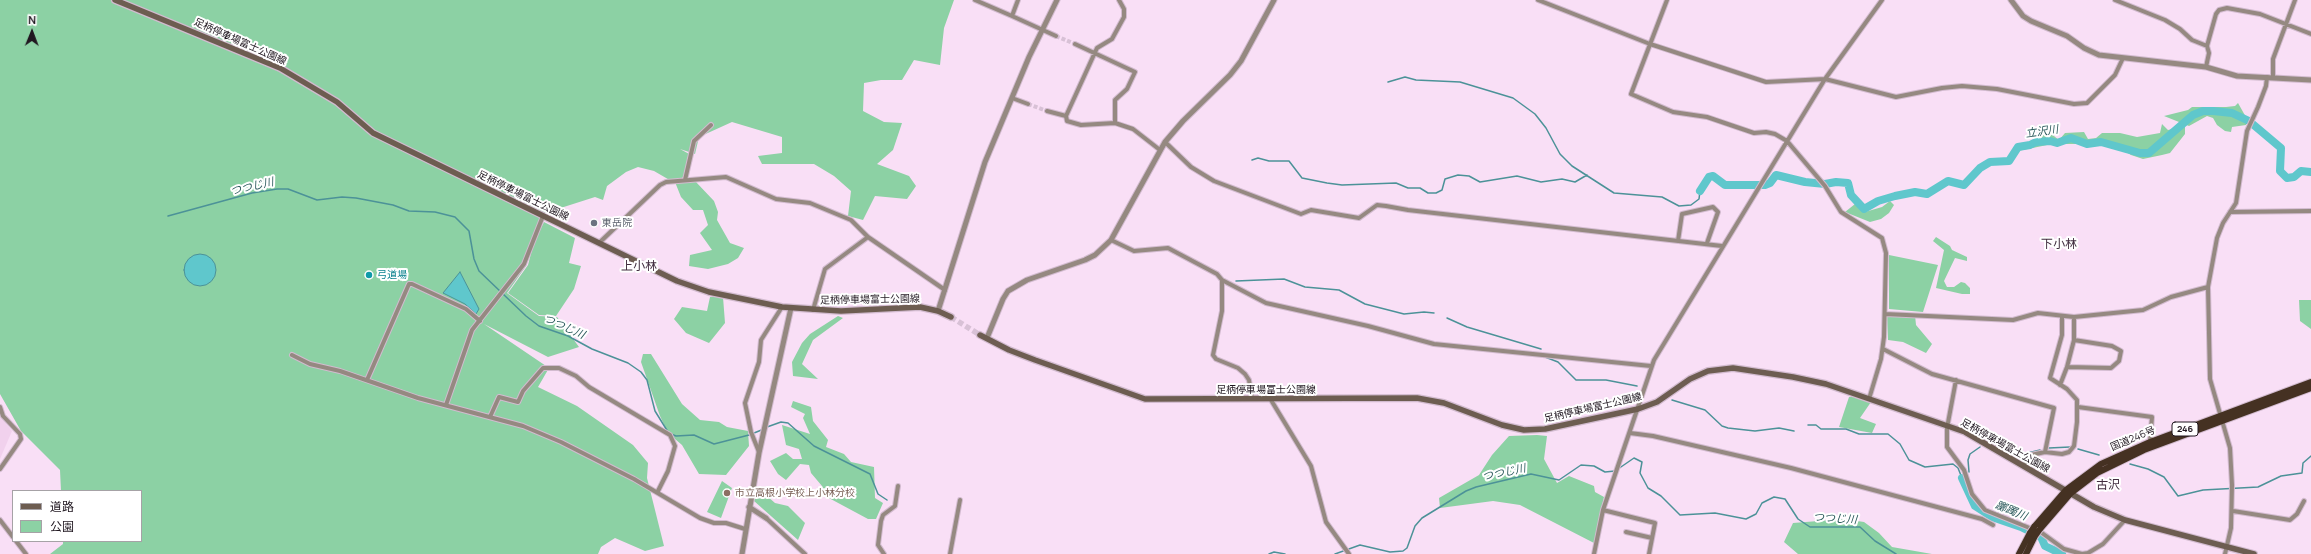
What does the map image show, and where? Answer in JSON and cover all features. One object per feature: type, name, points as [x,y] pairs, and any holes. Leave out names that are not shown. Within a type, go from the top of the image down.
[{"type":"highway","name":"国道246号","points":[[2068,492],[2097,473],[2121,461],[2221,418],[2311,382]]},
{"type":"highway","name":"国道246号","points":[[2019,554],[2037,528],[2068,492],[2101,464],[2150,442],[2311,388]]},
{"type":"highway","name":"国道246号","points":[[2026,554],[2033,535]]},
{"type":"main road","name":"足柄停車場富士公園線","points":[[115,0],[280,68],[332,99],[373,133],[666,276],[696,288],[782,307],[813,310],[863,311],[915,307],[938,311],[951,317]]},
{"type":"main road","name":"足柄停車場富士公園線","points":[[980,335],[1035,360],[1145,399],[1271,400],[1417,398],[1444,403],[1513,429],[1529,430],[1545,429],[1638,409],[1656,402],[1699,374],[1733,368],[1812,380],[1965,432],[2094,507],[2124,520],[2226,548],[2254,554]]},
{"type":"street","points":[[975,0],[1056,36]]},
{"type":"street","points":[[1012,16],[1018,0]]},
{"type":"street","points":[[938,311],[981,173],[1012,98],[1056,0]]},
{"type":"street","points":[[1119,0],[1124,9],[1124,17],[1115,35],[1108,42],[1099,45],[1094,53],[1066,116],[1067,122],[1081,125],[1115,123],[1133,129],[1160,150]]},
{"type":"street","points":[[987,338],[1003,299],[1016,285],[1085,260],[1095,255],[1111,240],[1165,142],[1183,121],[1230,76],[1241,61],[1274,0]]},
{"type":"street","points":[[1538,0],[1650,44],[1766,82],[1826,79],[1896,97],[1942,88],[1962,86],[1997,89],[2074,104],[2087,103],[2115,75],[2123,58]]},
{"type":"street","points":[[1667,0],[1631,94],[1673,112],[1707,117],[1754,133],[1766,132],[1775,134],[1787,141],[1825,186],[1841,212],[1880,235],[1882,238],[1886,253],[1883,349],[1869,399]]},
{"type":"street","points":[[1594,554],[1603,510],[1638,409],[1651,366],[1764,177],[1826,79],[1882,0]]},
{"type":"street","points":[[2011,0],[2023,16],[2039,25],[2067,36],[2091,52],[2123,58],[2206,67],[2237,76],[2311,80]]},
{"type":"street","points":[[2115,0],[2165,20],[2180,29],[2192,40],[2207,46]]},
{"type":"street","points":[[2273,78],[2273,59],[2295,0]]},
{"type":"street","points":[[2206,67],[2209,53],[2207,46],[2216,14],[2219,10],[2227,8],[2260,14],[2269,19],[2286,23],[2311,34]]},
{"type":"street","points":[[1075,44],[1135,72],[1127,90],[1115,100],[1115,123]]},
{"type":"street","points":[[2224,554],[2231,528],[2233,511],[2230,448],[2210,379],[2208,365],[2208,287],[2217,238],[2237,197],[2247,131],[2261,100],[2267,78]]},
{"type":"street","points":[[1012,98],[1028,104]]},
{"type":"street","points":[[1047,111],[1066,116]]},
{"type":"street","points":[[685,180],[694,141],[711,124]]},
{"type":"street","points":[[1165,142],[1191,167],[1214,182],[1301,214],[1311,210],[1358,218],[1377,205],[1382,205],[1489,220],[1707,243],[1722,246]]},
{"type":"street","points":[[599,243],[660,185],[685,180],[726,177],[776,199],[810,203],[851,220],[868,237],[945,290]]},
{"type":"street","points":[[1678,240],[1682,214],[1713,206],[1718,212],[1707,243]]},
{"type":"street","points":[[2230,212],[2311,211]]},
{"type":"street","points":[[446,405],[472,330],[524,264],[543,216]]},
{"type":"street","points":[[813,310],[825,269],[868,237]]},
{"type":"street","points":[[1111,240],[1134,252],[1168,248],[1217,274],[1222,280],[1266,303],[1368,326],[1434,344],[1651,366]]},
{"type":"street","points":[[1222,280],[1222,311],[1213,355],[1216,359],[1238,368],[1245,374],[1249,380],[1252,399]]},
{"type":"street","points":[[367,380],[409,284],[412,284],[466,309],[480,321]]},
{"type":"street","points":[[1885,314],[2013,320],[2038,313],[2062,318],[2074,317],[2143,310],[2171,297],[2208,287]]},
{"type":"street","points":[[759,453],[751,432],[745,403],[759,362],[761,340],[782,307]]},
{"type":"street","points":[[742,554],[759,453],[791,308]]},
{"type":"street","points":[[2060,385],[2068,367],[2074,340],[2074,317]]},
{"type":"street","points":[[2025,467],[2026,458],[2045,452],[2062,454],[2069,452],[2074,446],[2078,407],[2077,400],[2073,394],[2050,378],[2062,335],[2062,318]]},
{"type":"street","points":[[2068,367],[2111,368],[2119,361],[2121,351],[2112,346],[2074,340]]},
{"type":"street","points":[[1883,349],[1932,374],[2054,408],[2045,452]]},
{"type":"street","points":[[292,354],[310,364],[367,380],[418,398],[523,426],[561,442],[658,491],[700,518],[714,523],[726,522],[745,529]]},
{"type":"street","points":[[490,417],[499,397],[518,402],[523,391],[542,368],[560,368],[576,376],[589,387],[670,435],[675,446],[668,471],[658,491]]},
{"type":"street","points":[[1956,380],[1947,426],[1947,447],[1964,470],[1972,494],[1985,510],[2042,533],[2064,549],[2081,554],[2088,553],[2104,544],[2124,520]]},
{"type":"street","points":[[1271,400],[1311,466],[1326,522],[1348,553]]},
{"type":"street","points":[[0,407],[4,416],[20,434],[21,439],[17,448],[0,469]]},
{"type":"street","points":[[2078,407],[2152,417],[2150,442]]},
{"type":"street","points":[[1630,433],[1654,436],[1791,468],[1982,519],[1993,525]]},
{"type":"street","points":[[884,554],[878,546],[881,521],[883,515],[894,506],[898,486]]},
{"type":"street","points":[[950,554],[960,500]]},
{"type":"street","points":[[2233,511],[2290,520],[2297,514],[2304,501]]},
{"type":"street","points":[[749,507],[766,518],[804,554]]},
{"type":"street","points":[[1603,510],[1655,523],[1649,554]]},
{"type":"street","points":[[1982,519],[1985,510]]},
{"type":"street","points":[[0,520],[12,536]]},
{"type":"street","points":[[1626,532],[1652,538]]},
{"type":"street","points":[[17,542],[26,554]]},
{"type":"shaded area","points":[[0,416],[12,431],[0,459]]},
{"type":"green space","points":[[0,0],[954,0],[944,28],[940,65],[914,60],[902,80],[881,80],[864,83],[863,111],[884,122],[902,123],[893,150],[877,164],[909,176],[916,186],[907,199],[875,196],[863,220],[848,216],[851,191],[834,176],[814,164],[762,164],[758,156],[782,153],[782,137],[732,122],[699,137],[695,154],[680,149],[691,155],[685,180],[673,182],[654,171],[638,167],[626,172],[607,186],[603,200],[595,197],[545,213],[532,242],[526,266],[507,293],[539,316],[557,317],[579,347],[548,357],[484,324],[549,368],[538,387],[577,406],[633,445],[648,463],[647,478],[664,546],[645,551],[615,538],[601,547],[598,554],[50,554],[63,544],[63,542],[142,542],[142,490],[61,490],[60,470],[21,431],[0,394]]},
{"type":"green space","points":[[2238,103],[2247,119],[2246,125],[2232,127],[2231,132],[2225,131],[2217,125],[2213,118],[2207,116],[2189,126],[2164,116],[2188,110],[2192,107],[2226,107],[2235,106]]},
{"type":"green space","points":[[2162,124],[2168,130],[2185,126],[2185,134],[2170,153],[2143,159],[2131,155],[2122,149],[2099,144],[2092,147],[2080,144],[2052,144],[2018,151],[2026,143],[2039,137],[2045,129],[2059,140],[2065,133],[2084,132],[2088,139],[2096,138],[2102,133],[2120,133],[2137,137],[2160,133]]},
{"type":"green space","points":[[675,182],[696,182],[714,201],[718,212],[717,220],[730,243],[744,248],[738,258],[728,264],[708,269],[689,266],[690,255],[712,250],[700,233],[708,225],[703,210],[693,210],[681,197]]},
{"type":"green space","points":[[1890,201],[1894,205],[1889,213],[1881,219],[1870,222],[1845,212],[1855,204],[1865,212],[1882,207]]},
{"type":"green space","points":[[544,222],[575,238],[569,263],[581,266],[574,289],[556,316],[539,315],[508,293],[528,265],[534,242]]},
{"type":"green space","points":[[1936,237],[1950,246],[1952,250],[1967,257],[1967,261],[1955,258],[1944,281],[1947,287],[1954,287],[1961,282],[1965,283],[1970,288],[1970,294],[1962,294],[1936,288],[1944,250],[1933,241]]},
{"type":"green space","points":[[1889,255],[1938,265],[1923,312],[1889,309]]},
{"type":"green space","points":[[710,297],[723,297],[725,323],[709,343],[686,333],[674,319],[682,307],[707,311]]},
{"type":"green space","points":[[2299,300],[2311,300],[2311,329],[2300,321]]},
{"type":"green space","points":[[1887,315],[1915,315],[1916,325],[1932,344],[1926,353],[1903,342],[1888,340]]},
{"type":"green space","points":[[838,316],[843,318],[813,340],[802,364],[818,379],[793,376],[792,362],[802,343],[810,334]]},
{"type":"green space","points":[[643,354],[651,354],[682,404],[700,420],[719,422],[727,427],[748,431],[749,446],[726,475],[699,474],[682,445],[668,433],[660,416],[641,362]]},
{"type":"green space","points":[[1849,397],[1855,397],[1871,402],[1860,418],[1876,424],[1872,433],[1839,427]]},
{"type":"green space","points":[[793,401],[811,407],[813,421],[828,440],[826,447],[844,454],[851,462],[874,467],[875,498],[883,503],[876,519],[868,519],[827,497],[822,486],[811,473],[809,465],[800,464],[786,480],[778,474],[770,461],[786,453],[793,459],[802,459],[799,449],[786,445],[782,425],[810,434],[803,418],[805,414],[791,407]]},
{"type":"green space","points":[[1509,436],[1547,436],[1544,459],[1557,483],[1569,476],[1594,486],[1595,492],[1604,497],[1594,543],[1520,505],[1493,501],[1440,508],[1439,498],[1479,475],[1492,455]]},
{"type":"green space","points":[[722,481],[732,488],[721,518],[707,512]]},
{"type":"green space","points":[[759,489],[775,503],[788,506],[805,523],[798,540],[754,501]]},
{"type":"green space","points":[[1844,519],[1864,522],[1879,533],[1892,547],[1932,554],[1798,554],[1784,542],[1793,523]]},
{"type":"water","points":[[200,254],[209,257],[213,261],[216,270],[213,279],[209,283],[200,286],[191,283],[187,279],[184,270],[187,261],[191,257]]},
{"type":"water","points":[[460,272],[479,309],[476,314],[465,304],[443,293]]},
{"type":"waterway","points":[[1388,82],[1405,77],[1416,80],[1460,82],[1513,98],[1535,114],[1546,128],[1560,154],[1572,166],[1614,193],[1662,197],[1679,206],[1691,205],[1699,199],[1700,191]]},
{"type":"waterway","name":"立沢川","points":[[1700,191],[1709,177],[1713,176],[1725,185],[1765,185],[1770,183],[1776,175],[1805,182],[1825,184],[1836,182],[1848,183],[1851,195],[1864,209],[1878,201],[1895,196],[1915,192],[1927,194],[1948,181],[1964,185],[1980,168],[1990,162],[2009,161],[2018,147],[2030,145],[2036,142],[2050,141],[2057,143],[2071,138],[2087,144],[2101,142],[2140,153],[2149,153],[2193,115],[2203,111],[2232,113],[2249,121],[2281,148],[2280,171],[2287,178],[2294,177],[2301,171],[2311,172]]},
{"type":"waterway","points":[[1252,160],[1258,158],[1269,161],[1289,161],[1302,178],[1327,183],[1342,185],[1396,183],[1408,188],[1420,188],[1428,193],[1436,193],[1442,190],[1445,179],[1458,175],[1469,176],[1480,182],[1517,176],[1541,182],[1562,179],[1575,182],[1587,175]]},
{"type":"waterway","name":"つつじ川","points":[[168,216],[252,193],[277,189],[288,189],[317,200],[342,197],[356,198],[393,205],[409,211],[435,212],[455,217],[469,231],[474,259],[479,271],[526,316],[539,326],[568,336],[592,349],[628,363],[641,372],[647,380],[655,411],[668,432]]},
{"type":"waterway","points":[[1236,281],[1284,279],[1305,287],[1339,290],[1365,304],[1404,314],[1424,312],[1434,313]]},
{"type":"waterway","points":[[1447,318],[1467,327],[1541,349]]},
{"type":"waterway","points":[[1545,357],[1558,362],[1576,380],[1606,380],[1637,386]]},
{"type":"waterway","points":[[1672,400],[1705,410],[1722,426],[1728,428],[1755,431],[1779,428],[1794,431]]},
{"type":"waterway","name":"つつじ川","points":[[767,427],[781,422],[788,423],[814,446],[870,474],[878,494],[887,500]]},
{"type":"waterway","points":[[1808,425],[1816,425],[1821,429],[1846,429],[1859,434],[1888,434],[1900,444],[1909,460],[1925,467],[1953,464],[1958,468],[1962,478]]},
{"type":"waterway","name":"つつじ川","points":[[671,434],[676,436],[694,435],[714,444],[749,435],[764,429]]},
{"type":"waterway","points":[[1992,441],[2015,456],[2040,450]]},
{"type":"waterway","points":[[1969,472],[1968,460],[1970,454],[1980,447]]},
{"type":"waterway","points":[[2049,448],[2070,447]]},
{"type":"waterway","points":[[2078,449],[2099,455]]},
{"type":"waterway","points":[[2130,464],[2148,469],[2164,477],[2178,496],[2203,490],[2258,487],[2281,476],[2302,473],[2303,463],[2311,456]]},
{"type":"waterway","name":"つつじ川","points":[[1618,469],[1634,458],[1642,462],[1640,473],[1648,488],[1661,496],[1680,515],[1715,513],[1746,519],[1756,514],[1762,503],[1774,497],[1785,499],[1798,519],[1810,527],[1860,527],[1875,541],[1896,554]]},
{"type":"waterway","name":"つつじ川","points":[[1335,554],[1360,545],[1390,552],[1403,551],[1407,548],[1415,526],[1422,518],[1466,491],[1476,487],[1531,474],[1559,480],[1581,465],[1594,466],[1605,472],[1615,471]]},
{"type":"waterway","name":"躑躅川","points":[[1962,478],[1975,506],[1992,517],[2021,527],[2041,537],[2045,546],[2062,554]]},
{"type":"waterway","name":"つつじ川","points":[[1269,554],[1274,552],[1285,554]]},
{"type":"tunnel","points":[[1056,36],[1075,44]]},
{"type":"tunnel","points":[[1028,104],[1047,111]]},
{"type":"tunnel","points":[[951,317],[980,335]]},
{"type":"place","name":"東岳院","points":[[594,223]]},
{"type":"place","name":"弓道場","points":[[369,275]]},
{"type":"place","name":"市立高根小学校上小林分校","points":[[727,493]]},
{"type":"district","name":"下小林","points":[[2059,245]]},
{"type":"district","name":"上小林","points":[[639,267]]},
{"type":"district","name":"古沢","points":[[2108,486]]}]
